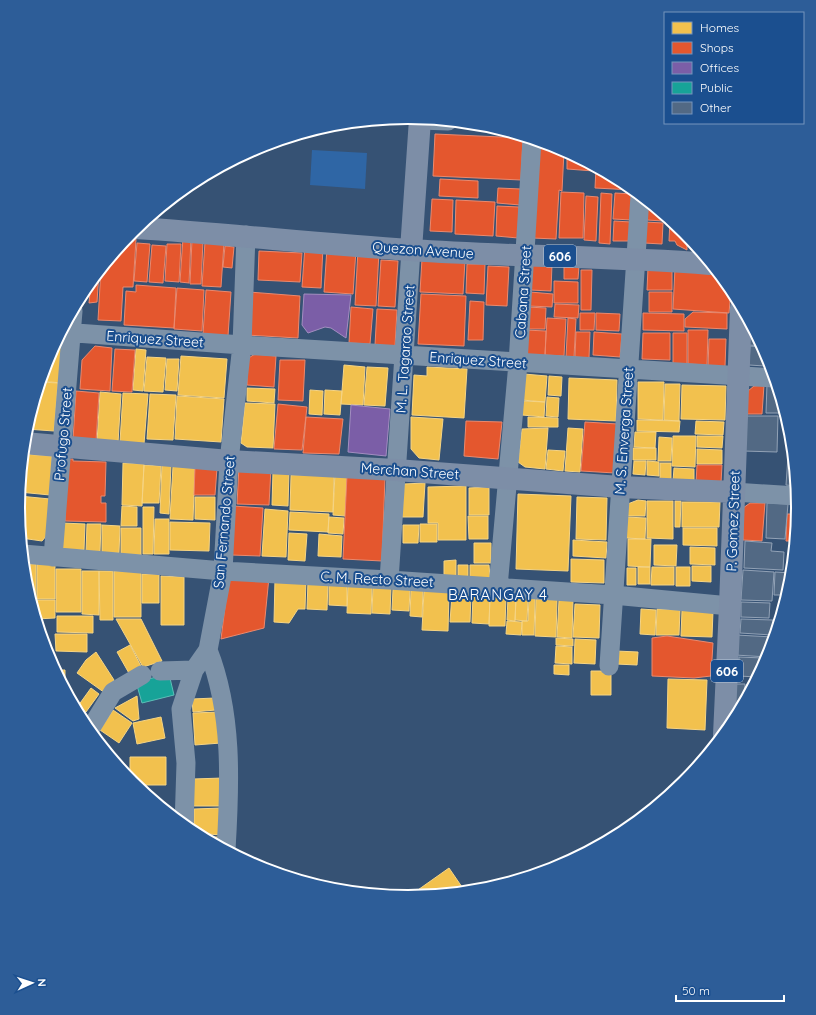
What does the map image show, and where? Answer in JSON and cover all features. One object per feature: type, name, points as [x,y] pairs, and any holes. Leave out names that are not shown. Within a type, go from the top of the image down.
[{"type":"main road","name":"M. L. Tagarao Street","points":[[411,250],[420,124]]},
{"type":"main road","name":"Quezon Avenue","points":[[146,229],[246,235],[411,250],[635,258],[703,263]]},
{"type":"main road","name":"P. Gomez Street","points":[[725,722],[741,317]]},
{"type":"main road","name":"Merchan Street","points":[[30,444],[229,461],[396,470],[620,487],[734,492]]},
{"type":"street","name":"Cabana Street","points":[[498,587],[518,363],[532,145]]},
{"type":"street","name":"M. S. Enverga Street","points":[[609,666],[639,203]]},
{"type":"street","name":"San Fernando Street","points":[[184,818],[186,763],[182,709],[194,670],[208,650],[223,571],[229,461],[242,345],[246,235]]},
{"type":"street","name":"M. L. Tagarao Street","points":[[389,580],[411,250]]},
{"type":"street","name":"Enriquez Street","points":[[67,332],[518,363],[628,368],[769,378]]},
{"type":"street","name":"Profugo Street","points":[[53,556],[62,447],[66,334]]},
{"type":"street","name":"Merchan Street","points":[[734,492],[791,496]]},
{"type":"street","name":"C. M. Recto Street","points":[[28,554],[223,571],[389,580],[613,595],[730,606]]},
{"type":"street","points":[[208,650],[215,668],[228,750],[226,844]]},
{"type":"street","points":[[93,725],[114,692],[151,673],[194,670]]},
{"type":"shaded area","points":[[312,150],[367,153],[365,189],[310,185]]},
{"type":"building: Homes","points":[[62,343],[65,343],[61,383],[46,381]]},
{"type":"building: Homes","points":[[136,349],[146,350],[143,391],[133,390]]},
{"type":"building: Homes","points":[[181,356],[227,359],[224,398],[178,395]]},
{"type":"building: Homes","points":[[147,357],[166,358],[163,392],[144,391]]},
{"type":"building: Homes","points":[[167,359],[179,359],[177,391],[165,390]]},
{"type":"building: Homes","points":[[344,365],[365,367],[363,405],[341,404]]},
{"type":"building: Homes","points":[[367,367],[388,368],[385,406],[364,405]]},
{"type":"building: Homes","points":[[427,367],[467,369],[464,418],[412,415],[414,375],[427,376]]},
{"type":"building: Homes","points":[[524,374],[547,376],[545,402],[522,400]]},
{"type":"building: Homes","points":[[549,376],[562,377],[561,396],[548,395]]},
{"type":"building: Homes","points":[[569,378],[617,380],[616,421],[568,419]]},
{"type":"building: Homes","points":[[46,382],[58,383],[54,431],[33,429]]},
{"type":"building: Homes","points":[[638,382],[664,382],[663,420],[638,419]]},
{"type":"building: Homes","points":[[665,384],[680,384],[679,421],[664,420]]},
{"type":"building: Homes","points":[[682,385],[726,386],[725,420],[681,419]]},
{"type":"building: Homes","points":[[247,388],[275,389],[274,403],[247,401]]},
{"type":"building: Homes","points":[[310,390],[323,391],[322,415],[309,414]]},
{"type":"building: Homes","points":[[325,390],[342,391],[340,415],[324,414]]},
{"type":"building: Homes","points":[[100,392],[121,394],[118,443],[97,442]]},
{"type":"building: Homes","points":[[123,393],[148,394],[144,444],[120,442]]},
{"type":"building: Homes","points":[[150,394],[176,395],[173,440],[147,439]]},
{"type":"building: Homes","points":[[177,396],[224,399],[221,442],[175,439]]},
{"type":"building: Homes","points":[[547,397],[559,398],[558,417],[546,416]]},
{"type":"building: Homes","points":[[523,401],[545,402],[544,417],[522,415]]},
{"type":"building: Homes","points":[[245,403],[275,404],[273,448],[247,447],[241,443]]},
{"type":"building: Homes","points":[[411,417],[443,419],[439,460],[419,458],[411,449]]},
{"type":"building: Homes","points":[[528,417],[558,418],[558,427],[528,427]]},
{"type":"building: Homes","points":[[637,420],[680,421],[679,432],[637,431]]},
{"type":"building: Homes","points":[[696,421],[724,422],[723,435],[695,434]]},
{"type":"building: Homes","points":[[548,428],[545,469],[525,467],[518,462],[522,429]]},
{"type":"building: Homes","points":[[568,428],[583,429],[580,472],[565,471]]},
{"type":"building: Homes","points":[[635,432],[656,432],[655,448],[634,447]]},
{"type":"building: Homes","points":[[673,436],[696,436],[695,467],[672,466]]},
{"type":"building: Homes","points":[[697,436],[723,436],[722,448],[697,447]]},
{"type":"building: Homes","points":[[659,437],[672,438],[671,461],[658,461]]},
{"type":"building: Homes","points":[[633,448],[656,448],[656,460],[633,460]]},
{"type":"building: Homes","points":[[697,449],[722,450],[722,464],[697,464]]},
{"type":"building: Homes","points":[[548,450],[565,451],[563,471],[546,469]]},
{"type":"building: Homes","points":[[29,454],[52,456],[50,495],[26,493]]},
{"type":"building: Homes","points":[[634,461],[646,461],[645,475],[633,474]]},
{"type":"building: Homes","points":[[647,461],[659,462],[659,476],[647,475]]},
{"type":"building: Homes","points":[[123,463],[144,464],[142,506],[122,505]]},
{"type":"building: Homes","points":[[660,463],[671,463],[671,480],[660,480]]},
{"type":"building: Homes","points":[[144,465],[161,466],[159,503],[142,503]]},
{"type":"building: Homes","points":[[162,465],[171,465],[169,514],[160,513]]},
{"type":"building: Homes","points":[[173,466],[195,467],[193,520],[170,519]]},
{"type":"building: Homes","points":[[674,468],[694,469],[694,482],[673,481]]},
{"type":"building: Homes","points":[[273,471],[289,472],[288,506],[272,505]]},
{"type":"building: Homes","points":[[335,473],[347,474],[345,516],[333,515]]},
{"type":"building: Homes","points":[[291,475],[334,476],[333,512],[290,510]]},
{"type":"building: Homes","points":[[425,483],[423,517],[402,517],[404,484]]},
{"type":"building: Homes","points":[[466,486],[466,540],[438,540],[438,523],[428,523],[428,487]]},
{"type":"building: Homes","points":[[489,487],[489,515],[469,515],[469,488]]},
{"type":"building: Homes","points":[[518,494],[571,496],[568,571],[516,569]]},
{"type":"building: Homes","points":[[25,497],[50,499],[47,535],[42,541],[26,539]]},
{"type":"building: Homes","points":[[195,497],[215,497],[215,520],[195,519]]},
{"type":"building: Homes","points":[[577,497],[607,498],[606,540],[576,539]]},
{"type":"building: Homes","points":[[638,500],[646,501],[645,516],[625,516],[625,505]]},
{"type":"building: Homes","points":[[647,501],[673,501],[673,539],[647,538]]},
{"type":"building: Homes","points":[[675,501],[681,501],[680,527],[675,527]]},
{"type":"building: Homes","points":[[682,502],[720,502],[719,527],[682,527]]},
{"type":"building: Homes","points":[[122,506],[137,507],[137,526],[121,526]]},
{"type":"building: Homes","points":[[143,507],[154,507],[153,554],[143,554]]},
{"type":"building: Homes","points":[[265,509],[288,511],[286,557],[262,556]]},
{"type":"building: Homes","points":[[290,512],[329,514],[328,532],[289,530]]},
{"type":"building: Homes","points":[[468,516],[488,516],[488,539],[469,539]]},
{"type":"building: Homes","points":[[329,517],[344,518],[343,534],[328,533]]},
{"type":"building: Homes","points":[[626,517],[646,518],[645,539],[626,538]]},
{"type":"building: Homes","points":[[155,519],[169,519],[169,554],[154,554]]},
{"type":"building: Homes","points":[[170,522],[210,523],[209,551],[170,550]]},
{"type":"building: Homes","points":[[62,523],[85,524],[84,550],[62,550]]},
{"type":"building: Homes","points":[[87,524],[101,524],[100,552],[86,552]]},
{"type":"building: Homes","points":[[420,524],[437,524],[437,542],[420,542]]},
{"type":"building: Homes","points":[[102,525],[120,526],[119,553],[102,553]]},
{"type":"building: Homes","points":[[403,525],[419,525],[418,543],[403,543]]},
{"type":"building: Homes","points":[[121,528],[141,528],[141,555],[121,555]]},
{"type":"building: Homes","points":[[683,528],[717,528],[717,546],[683,545]]},
{"type":"building: Homes","points":[[289,533],[307,534],[305,561],[288,560]]},
{"type":"building: Homes","points":[[319,534],[342,536],[341,557],[318,556]]},
{"type":"building: Homes","points":[[628,539],[651,539],[650,567],[628,566]]},
{"type":"building: Homes","points":[[573,540],[607,542],[606,558],[573,556]]},
{"type":"building: Homes","points":[[474,543],[491,543],[491,563],[474,563]]},
{"type":"building: Homes","points":[[654,545],[677,545],[676,566],[654,565]]},
{"type":"building: Homes","points":[[690,547],[715,548],[715,565],[690,564]]},
{"type":"building: Homes","points":[[571,559],[604,560],[604,583],[571,582]]},
{"type":"building: Homes","points":[[456,560],[456,577],[444,577],[444,561]]},
{"type":"building: Homes","points":[[29,564],[36,564],[36,597],[32,582]]},
{"type":"building: Homes","points":[[37,564],[55,564],[55,599],[37,599]]},
{"type":"building: Homes","points":[[458,565],[468,565],[468,578],[458,578]]},
{"type":"building: Homes","points":[[470,565],[489,565],[490,578],[470,578]]},
{"type":"building: Homes","points":[[692,566],[711,566],[711,582],[692,581]]},
{"type":"building: Homes","points":[[638,567],[650,567],[650,584],[638,584]]},
{"type":"building: Homes","points":[[652,567],[674,567],[674,585],[651,585]]},
{"type":"building: Homes","points":[[676,567],[690,567],[690,586],[676,586]]},
{"type":"building: Homes","points":[[627,568],[636,568],[636,585],[627,585]]},
{"type":"building: Homes","points":[[56,569],[81,569],[81,612],[56,612]]},
{"type":"building: Homes","points":[[82,571],[99,571],[99,615],[82,614]]},
{"type":"building: Homes","points":[[99,571],[113,571],[113,620],[100,620]]},
{"type":"building: Homes","points":[[114,571],[141,571],[141,617],[114,617]]},
{"type":"building: Homes","points":[[142,574],[159,574],[159,603],[142,603]]},
{"type":"building: Homes","points":[[161,576],[184,577],[184,625],[161,625]]},
{"type":"building: Homes","points":[[275,579],[306,580],[305,609],[298,609],[289,623],[274,622]]},
{"type":"building: Homes","points":[[308,581],[328,582],[327,610],[307,609]]},
{"type":"building: Homes","points":[[329,585],[347,585],[347,606],[329,605]]},
{"type":"building: Homes","points":[[348,585],[372,586],[371,614],[347,613]]},
{"type":"building: Homes","points":[[373,587],[391,588],[390,614],[372,613]]},
{"type":"building: Homes","points":[[393,589],[410,589],[409,611],[392,610]]},
{"type":"building: Homes","points":[[411,590],[423,590],[422,617],[410,616]]},
{"type":"building: Homes","points":[[424,591],[449,592],[448,631],[422,630]]},
{"type":"building: Homes","points":[[452,594],[471,594],[470,622],[450,622]]},
{"type":"building: Homes","points":[[473,594],[490,595],[489,624],[472,623]]},
{"type":"building: Homes","points":[[490,596],[506,596],[505,626],[489,626]]},
{"type":"building: Homes","points":[[508,597],[516,598],[515,621],[507,620]]},
{"type":"building: Homes","points":[[516,597],[528,598],[527,621],[515,620]]},
{"type":"building: Homes","points":[[529,598],[535,599],[534,635],[522,635],[522,621],[528,621]]},
{"type":"building: Homes","points":[[536,599],[557,600],[556,637],[535,636]]},
{"type":"building: Homes","points":[[36,600],[55,600],[55,618],[41,619]]},
{"type":"building: Homes","points":[[559,600],[573,600],[572,638],[557,637]]},
{"type":"building: Homes","points":[[575,604],[600,605],[599,638],[573,637]]},
{"type":"building: Homes","points":[[641,609],[656,610],[655,635],[640,634]]},
{"type":"building: Homes","points":[[657,609],[680,610],[679,635],[656,635]]},
{"type":"building: Homes","points":[[682,610],[713,611],[712,637],[681,636]]},
{"type":"building: Homes","points":[[57,616],[93,616],[93,633],[57,632]]},
{"type":"building: Homes","points":[[116,619],[141,619],[162,661],[143,667]]},
{"type":"building: Homes","points":[[507,621],[522,622],[521,635],[506,634]]},
{"type":"building: Homes","points":[[55,634],[87,634],[87,652],[56,651]]},
{"type":"building: Homes","points":[[556,638],[573,639],[573,646],[556,645]]},
{"type":"building: Homes","points":[[575,639],[596,640],[595,664],[574,663]]},
{"type":"building: Homes","points":[[659,639],[682,640],[680,676],[657,675]]},
{"type":"building: Homes","points":[[130,645],[142,668],[130,675],[117,652]]},
{"type":"building: Homes","points":[[556,646],[572,647],[572,664],[555,663]]},
{"type":"building: Homes","points":[[616,651],[638,652],[637,665],[616,664]]},
{"type":"building: Homes","points":[[96,652],[114,680],[105,693],[77,673],[86,660]]},
{"type":"building: Homes","points":[[554,665],[569,665],[569,675],[554,674]]},
{"type":"building: Homes","points":[[61,670],[65,670],[65,679]]},
{"type":"building: Homes","points":[[591,671],[611,671],[611,695],[591,695]]},
{"type":"building: Homes","points":[[668,679],[707,680],[705,730],[667,728]]},
{"type":"building: Homes","points":[[91,688],[99,694],[86,712],[79,704]]},
{"type":"building: Homes","points":[[137,696],[139,719],[133,721],[115,708]]},
{"type":"building: Homes","points":[[215,698],[216,710],[193,712],[192,699]]},
{"type":"building: Homes","points":[[113,710],[132,723],[119,743],[100,730]]},
{"type":"building: Homes","points":[[219,712],[221,743],[195,745],[193,713]]},
{"type":"building: Homes","points":[[161,717],[165,738],[137,744],[133,723]]},
{"type":"building: Homes","points":[[130,757],[166,757],[166,785],[144,785],[130,771]]},
{"type":"building: Homes","points":[[223,778],[223,806],[193,806],[193,779]]},
{"type":"building: Homes","points":[[222,808],[222,835],[208,834],[194,825],[194,809]]},
{"type":"building: Homes","points":[[213,837],[223,837],[223,843]]},
{"type":"building: Homes","points":[[449,868],[462,886],[433,890],[418,890]]},
{"type":"building: Shops","points":[[435,134],[503,137],[523,143],[521,180],[433,176]]},
{"type":"building: Shops","points":[[537,147],[564,158],[562,191],[559,190],[556,239],[532,238]]},
{"type":"building: Shops","points":[[567,159],[590,171],[567,169]]},
{"type":"building: Shops","points":[[596,174],[622,189],[595,188]]},
{"type":"building: Shops","points":[[440,179],[478,181],[478,198],[439,196]]},
{"type":"building: Shops","points":[[498,188],[521,189],[520,205],[497,203]]},
{"type":"building: Shops","points":[[561,192],[584,193],[583,238],[559,238]]},
{"type":"building: Shops","points":[[601,193],[612,194],[610,244],[599,243]]},
{"type":"building: Shops","points":[[615,193],[627,194],[633,198],[632,220],[613,219]]},
{"type":"building: Shops","points":[[586,196],[598,197],[596,241],[584,240]]},
{"type":"building: Shops","points":[[432,199],[453,200],[452,232],[430,231]]},
{"type":"building: Shops","points":[[456,200],[495,202],[493,236],[455,234]]},
{"type":"building: Shops","points":[[497,206],[519,207],[518,238],[496,236]]},
{"type":"building: Shops","points":[[648,209],[662,221],[647,220]]},
{"type":"building: Shops","points":[[614,221],[631,222],[630,241],[613,241]]},
{"type":"building: Shops","points":[[645,222],[663,223],[662,244],[644,243]]},
{"type":"building: Shops","points":[[670,228],[687,245],[687,250],[677,245],[675,241],[669,241]]},
{"type":"building: Shops","points":[[183,238],[191,238],[189,283],[180,282]]},
{"type":"building: Shops","points":[[136,239],[133,287],[123,287],[121,321],[98,320],[100,279],[120,255]]},
{"type":"building: Shops","points":[[192,240],[203,241],[201,284],[190,284]]},
{"type":"building: Shops","points":[[205,242],[224,243],[221,287],[202,286]]},
{"type":"building: Shops","points":[[137,243],[150,244],[147,282],[134,281]]},
{"type":"building: Shops","points":[[167,244],[181,244],[179,282],[165,281]]},
{"type":"building: Shops","points":[[152,245],[166,246],[163,283],[149,282]]},
{"type":"building: Shops","points":[[225,246],[234,247],[232,268],[223,267]]},
{"type":"building: Shops","points":[[305,246],[323,247],[321,288],[302,287]]},
{"type":"building: Shops","points":[[327,248],[356,250],[353,294],[324,292]]},
{"type":"building: Shops","points":[[358,250],[379,252],[376,306],[355,305]]},
{"type":"building: Shops","points":[[259,251],[302,253],[300,282],[258,280]]},
{"type":"building: Shops","points":[[422,259],[465,261],[463,294],[420,292]]},
{"type":"building: Shops","points":[[381,260],[398,261],[395,307],[378,306]]},
{"type":"building: Shops","points":[[531,263],[552,264],[551,291],[530,290]]},
{"type":"building: Shops","points":[[467,264],[485,264],[484,294],[466,293]]},
{"type":"building: Shops","points":[[488,266],[509,267],[507,306],[486,305]]},
{"type":"building: Shops","points":[[564,266],[579,266],[578,279],[564,279]]},
{"type":"building: Shops","points":[[648,268],[672,269],[672,290],[647,290]]},
{"type":"building: Shops","points":[[675,268],[708,270],[730,301],[729,313],[673,309]]},
{"type":"building: Shops","points":[[581,270],[592,270],[591,310],[581,310]]},
{"type":"building: Shops","points":[[554,281],[578,282],[578,303],[554,303]]},
{"type":"building: Shops","points":[[98,283],[97,302],[89,303],[90,295]]},
{"type":"building: Shops","points":[[136,285],[176,288],[174,328],[124,325],[126,291],[136,292]]},
{"type":"building: Shops","points":[[177,288],[204,290],[202,331],[174,329]]},
{"type":"building: Shops","points":[[206,290],[231,292],[228,336],[203,334]]},
{"type":"building: Shops","points":[[249,292],[300,296],[298,338],[246,335]]},
{"type":"building: Shops","points":[[530,292],[553,294],[552,307],[529,306]]},
{"type":"building: Shops","points":[[649,292],[672,292],[672,312],[649,312]]},
{"type":"building: Shops","points":[[421,294],[466,296],[464,346],[418,344]]},
{"type":"building: Shops","points":[[470,301],[484,302],[483,340],[468,340]]},
{"type":"building: Shops","points":[[555,304],[579,305],[578,318],[554,317]]},
{"type":"building: Shops","points":[[351,307],[373,309],[370,344],[349,343]]},
{"type":"building: Shops","points":[[527,307],[546,308],[545,329],[526,329]]},
{"type":"building: Shops","points":[[377,309],[397,310],[395,346],[375,345]]},
{"type":"building: Shops","points":[[693,312],[727,313],[727,329],[685,327],[685,319]]},
{"type":"building: Shops","points":[[580,313],[595,313],[594,330],[580,330]]},
{"type":"building: Shops","points":[[596,313],[620,314],[619,331],[596,330]]},
{"type":"building: Shops","points":[[643,313],[684,314],[684,331],[643,330]]},
{"type":"building: Shops","points":[[547,318],[566,319],[564,356],[545,355]]},
{"type":"building: Shops","points":[[568,318],[576,319],[574,357],[566,357]]},
{"type":"building: Shops","points":[[525,330],[546,331],[545,356],[524,355]]},
{"type":"building: Shops","points":[[688,330],[708,330],[707,365],[688,364]]},
{"type":"building: Shops","points":[[576,332],[590,332],[589,358],[575,357]]},
{"type":"building: Shops","points":[[594,332],[622,334],[620,357],[593,355]]},
{"type":"building: Shops","points":[[643,333],[670,333],[670,360],[642,359]]},
{"type":"building: Shops","points":[[673,333],[687,333],[687,364],[673,364]]},
{"type":"building: Shops","points":[[709,339],[726,339],[725,367],[708,367]]},
{"type":"building: Shops","points":[[95,346],[112,348],[110,391],[80,389],[82,360]]},
{"type":"building: Shops","points":[[115,349],[135,350],[132,392],[112,391]]},
{"type":"building: Shops","points":[[255,354],[276,356],[274,387],[247,385],[247,359]]},
{"type":"building: Shops","points":[[280,360],[305,360],[303,401],[278,400]]},
{"type":"building: Shops","points":[[764,385],[762,414],[744,414],[748,391],[754,386]]},
{"type":"building: Shops","points":[[76,391],[99,393],[96,442],[73,440]]},
{"type":"building: Shops","points":[[278,404],[307,407],[302,450],[274,449]]},
{"type":"building: Shops","points":[[306,417],[343,419],[339,454],[303,453]]},
{"type":"building: Shops","points":[[466,421],[502,422],[498,459],[464,456]]},
{"type":"building: Shops","points":[[585,422],[618,424],[615,473],[581,471]]},
{"type":"building: Shops","points":[[66,459],[73,459],[73,461],[106,462],[105,496],[101,496],[101,503],[106,503],[106,522],[65,521]]},
{"type":"building: Shops","points":[[697,465],[722,465],[721,483],[696,483]]},
{"type":"building: Shops","points":[[239,466],[271,468],[269,505],[237,504]]},
{"type":"building: Shops","points":[[195,467],[217,468],[215,495],[194,495]]},
{"type":"building: Shops","points":[[347,475],[385,477],[382,561],[343,559]]},
{"type":"building: Shops","points":[[750,503],[765,503],[762,541],[743,540],[743,508]]},
{"type":"building: Shops","points":[[233,506],[263,508],[260,556],[231,555]]},
{"type":"building: Shops","points":[[787,514],[791,514],[789,541],[786,541]]},
{"type":"building: Shops","points":[[229,575],[269,577],[264,628],[221,639]]},
{"type":"building: Shops","points":[[667,636],[713,643],[711,676],[694,678],[652,676],[652,638]]},
{"type":"building: Offices","points":[[304,294],[351,295],[346,338],[331,328],[325,327],[308,333],[302,325]]},
{"type":"building: Offices","points":[[351,405],[390,409],[386,456],[348,452]]},
{"type":"building: Public","points":[[169,674],[174,695],[142,703],[136,682]]},
{"type":"building: Other","points":[[750,334],[755,345],[749,345]]},
{"type":"building: Other","points":[[750,346],[756,346],[764,366],[749,365]]},
{"type":"building: Other","points":[[767,384],[771,384],[779,412],[766,413]]},
{"type":"building: Other","points":[[744,416],[778,416],[777,452],[743,451]]},
{"type":"building: Other","points":[[788,457],[790,485],[786,485]]},
{"type":"building: Other","points":[[767,503],[788,504],[785,539],[766,538]]},
{"type":"building: Other","points":[[745,541],[772,543],[771,551],[784,552],[783,570],[744,568]]},
{"type":"building: Other","points":[[743,570],[774,572],[772,601],[741,600]]},
{"type":"building: Other","points":[[775,572],[786,573],[781,595],[774,595]]},
{"type":"building: Other","points":[[741,602],[770,603],[769,618],[741,617]]},
{"type":"building: Other","points":[[741,619],[773,620],[769,635],[740,633]]},
{"type":"building: Other","points":[[736,635],[769,637],[761,657],[735,655]]},
{"type":"building: Other","points":[[739,657],[760,658],[752,677],[738,676]]},
{"type":"building: Other","points":[[734,684],[745,684],[745,690],[740,699],[736,705],[733,705]]},
{"type":"district","name":"BARANGAY 4","points":[[498,594]]}]
